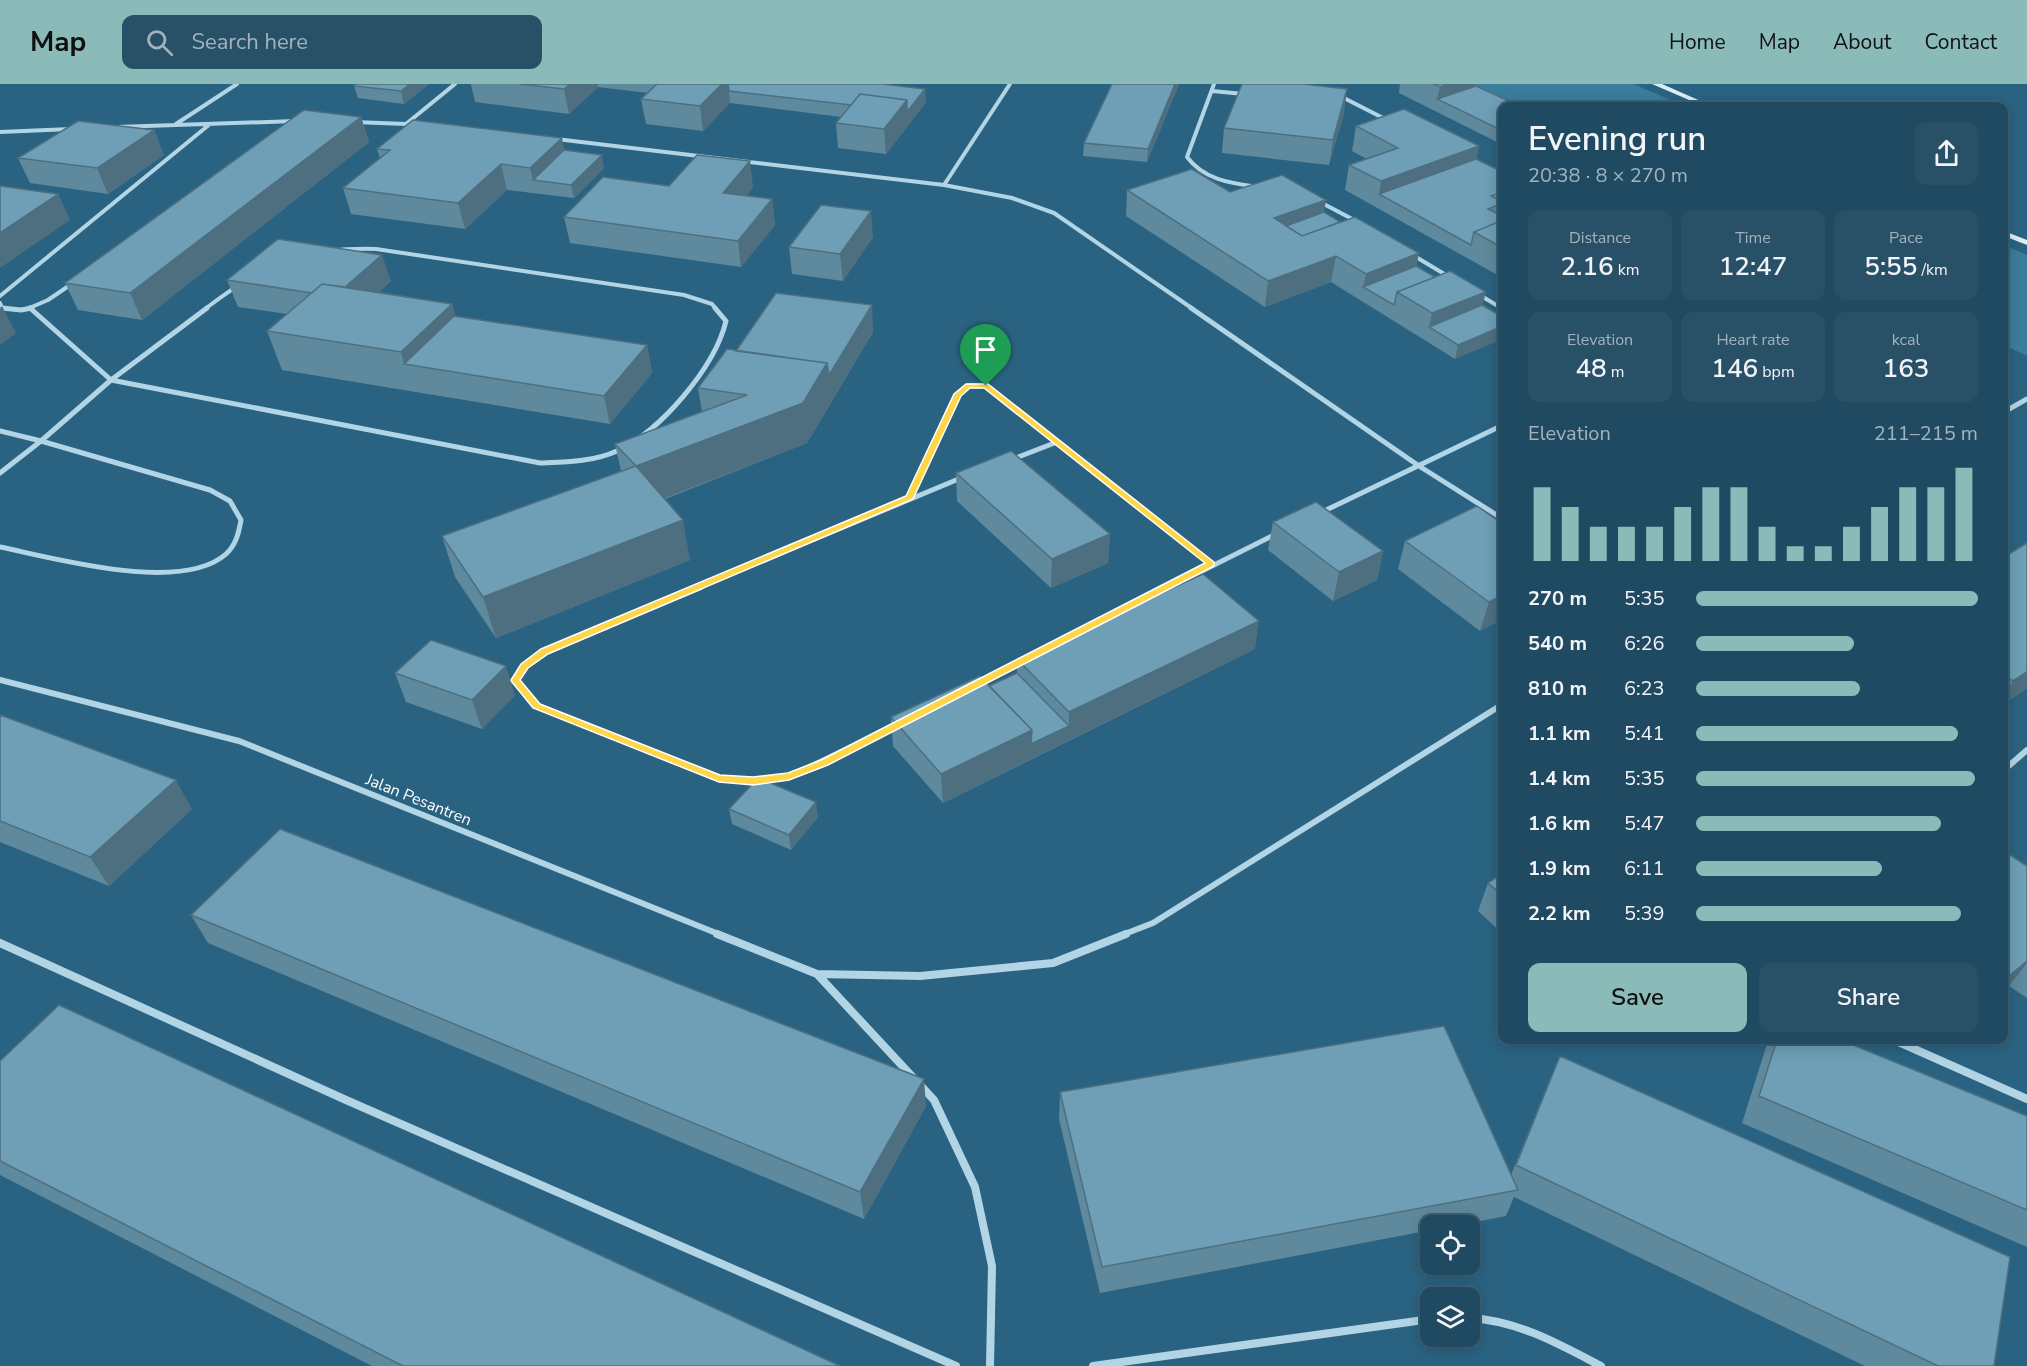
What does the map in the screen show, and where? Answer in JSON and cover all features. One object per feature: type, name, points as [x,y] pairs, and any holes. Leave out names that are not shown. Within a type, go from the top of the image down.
[{"type":"main road","points":[[1656,84],[1699,102]]},
{"type":"main road","points":[[2008,235],[2027,243]]},
{"type":"street","points":[[176,124],[237,84]]},
{"type":"street","points":[[406,124],[455,84]]},
{"type":"street","points":[[944,185],[1010,84]]},
{"type":"street","points":[[1214,84],[1186,157],[1193,167],[1210,176],[1269,189]]},
{"type":"street","points":[[1212,91],[1245,94]]},
{"type":"street","points":[[1336,94],[1398,125]]},
{"type":"street","points":[[1334,102],[1356,104]]},
{"type":"street","points":[[287,127],[296,120]]},
{"type":"street","points":[[108,127],[307,121]]},
{"type":"street","points":[[351,122],[418,125]]},
{"type":"street","points":[[0,296],[210,124]]},
{"type":"street","points":[[0,132],[74,129]]},
{"type":"street","points":[[549,139],[944,185],[1012,198],[1054,213],[1419,466],[1498,516]]},
{"type":"street","points":[[1312,199],[1360,224]]},
{"type":"street","points":[[0,473],[41,441],[111,380],[241,282],[270,265],[302,255],[339,248],[376,249],[684,295],[711,304],[726,321],[720,342],[704,368],[647,433],[617,451],[578,462],[540,463],[111,380],[30,308]]},
{"type":"street","points":[[1401,248],[1452,278]]},
{"type":"street","points":[[0,303],[2,308],[8,310],[30,308],[52,299],[80,278]]},
{"type":"street","points":[[1472,291],[1498,306]]},
{"type":"street","points":[[910,497],[958,394],[968,386],[976,384],[994,390],[1211,564]]},
{"type":"street","points":[[2008,410],[2027,399]]},
{"type":"street","points":[[1317,514],[1498,426]]},
{"type":"street","points":[[0,430],[210,490],[230,501],[241,520],[239,534],[226,554],[199,567],[170,573],[137,573],[0,547]]},
{"type":"street","points":[[1004,462],[1057,442]]},
{"type":"street","points":[[909,719],[825,762],[789,777],[753,781],[719,778],[537,706],[515,680],[524,666],[545,652],[910,497],[973,474]]},
{"type":"street","points":[[1097,623],[1211,564],[1286,529]]},
{"type":"street","points":[[972,687],[1035,655]]},
{"type":"street","name":"Jalan Pesantren","points":[[0,680],[239,741],[817,974]]},
{"type":"street","points":[[817,974],[920,976],[1053,963],[1154,923],[1498,707]]},
{"type":"street","points":[[2008,767],[2027,750]]},
{"type":"street","points":[[0,942],[346,1100],[956,1366]]},
{"type":"street","points":[[817,974],[934,1100],[975,1187],[992,1266],[990,1366]]},
{"type":"street","points":[[1903,1044],[2027,1099]]},
{"type":"street","points":[[1480,1318],[1539,1335],[1601,1366]]},
{"type":"street","points":[[1093,1366],[1420,1321]]},
{"type":"shaded area","points":[[1453,84],[1633,84],[1676,102],[1498,102]]},
{"type":"shaded area","points":[[2008,247],[2027,255],[2027,356],[2008,347]]},
{"type":"building","points":[[356,84],[410,84],[401,91],[354,86]]},
{"type":"building","points":[[520,84],[570,84],[564,89]]},
{"type":"building","points":[[657,84],[722,84],[700,106],[641,99]]},
{"type":"building","points":[[728,84],[882,84],[925,89],[907,112],[907,100],[860,94],[851,105],[729,91]]},
{"type":"building","points":[[1112,84],[1175,84],[1148,149],[1084,143]]},
{"type":"building","points":[[1242,84],[1303,84],[1347,89],[1333,140],[1224,128]]},
{"type":"building","points":[[1433,84],[1449,84],[1440,87]]},
{"type":"building","points":[[1476,86],[1511,102],[1498,102],[1498,129],[1437,99]]},
{"type":"building","points":[[860,94],[907,100],[884,129],[836,123]]},
{"type":"building","points":[[1404,109],[1479,146],[1381,181],[1349,165],[1398,148],[1356,126]]},
{"type":"building","points":[[304,110],[361,117],[130,293],[65,283]]},
{"type":"building","points":[[413,120],[562,138],[530,168],[501,164],[458,203],[343,188],[390,150],[377,149]]},
{"type":"building","points":[[78,121],[154,130],[97,168],[18,158]]},
{"type":"building","points":[[564,150],[602,155],[571,185],[533,180]]},
{"type":"building","points":[[697,155],[750,161],[723,193],[772,199],[738,241],[564,217],[603,177],[669,186]]},
{"type":"building","points":[[1476,159],[1498,170],[1498,194],[1491,196],[1498,200],[1498,205],[1488,209],[1498,214],[1498,222],[1474,232],[1471,245],[1379,194]]},
{"type":"building","points":[[1192,169],[1230,192],[1282,175],[1326,200],[1274,218],[1302,236],[1355,217],[1419,253],[1366,274],[1336,256],[1268,281],[1127,190]]},
{"type":"building","points":[[0,186],[58,194],[0,233]]},
{"type":"building","points":[[821,205],[871,211],[840,254],[789,247]]},
{"type":"building","points":[[1324,212],[1340,222],[1302,236],[1286,226]]},
{"type":"building","points":[[1498,222],[1498,245],[1474,232]]},
{"type":"building","points":[[278,239],[382,255],[345,287],[322,284],[312,293],[227,280]]},
{"type":"building","points":[[1416,266],[1435,277],[1397,292],[1394,305],[1363,287]]},
{"type":"building","points":[[1450,271],[1486,292],[1432,313],[1397,292]]},
{"type":"building","points":[[322,284],[452,304],[401,352],[267,331]]},
{"type":"building","points":[[776,293],[872,305],[829,375],[827,363],[736,351]]},
{"type":"building","points":[[1482,305],[1498,314],[1498,328],[1458,345],[1429,327]]},
{"type":"building","points":[[454,316],[647,345],[604,396],[404,364]]},
{"type":"building","points":[[727,349],[827,363],[803,403],[636,466],[615,444],[747,395],[698,388]]},
{"type":"building","points":[[1011,451],[1110,534],[1052,559],[956,473]]},
{"type":"building","points":[[636,466],[683,520],[483,597],[442,536]]},
{"type":"building","points":[[1316,502],[1383,551],[1339,572],[1273,522]]},
{"type":"building","points":[[1477,506],[1498,521],[1498,598],[1489,602],[1405,541]]},
{"type":"building","points":[[2027,543],[2027,672],[2013,681],[2008,678],[2008,555]]},
{"type":"building","points":[[1203,574],[1259,621],[1069,712],[1017,659]]},
{"type":"building","points":[[431,640],[506,666],[472,700],[395,673]]},
{"type":"building","points":[[1017,673],[1069,726],[1031,744],[1032,730],[989,686]]},
{"type":"building","points":[[980,676],[1032,730],[941,774],[891,717]]},
{"type":"building","points":[[0,715],[176,780],[90,857],[0,821]]},
{"type":"building","points":[[758,778],[816,802],[789,835],[729,809]]},
{"type":"building","points":[[280,829],[924,1079],[860,1192],[191,915]]},
{"type":"building","points":[[2008,854],[2027,866],[2027,961],[2008,977]]},
{"type":"building","points":[[1498,876],[1498,892],[1488,883]]},
{"type":"building","points":[[59,1005],[840,1366],[403,1366],[0,1161],[0,1061]]},
{"type":"building","points":[[1444,1026],[1518,1190],[1102,1267],[1060,1092]]},
{"type":"building","points":[[1776,1044],[1851,1044],[2027,1116],[2027,1210],[1759,1096]]},
{"type":"building","points":[[1560,1056],[2010,1257],[1994,1366],[1938,1366],[1516,1165]]},
{"type":"route","points":[[976,384],[986,386],[994,390],[1211,564],[825,762],[789,777],[753,781],[719,778],[537,706],[515,680],[524,666],[545,652],[910,497],[958,394],[968,386],[976,384]]}]
